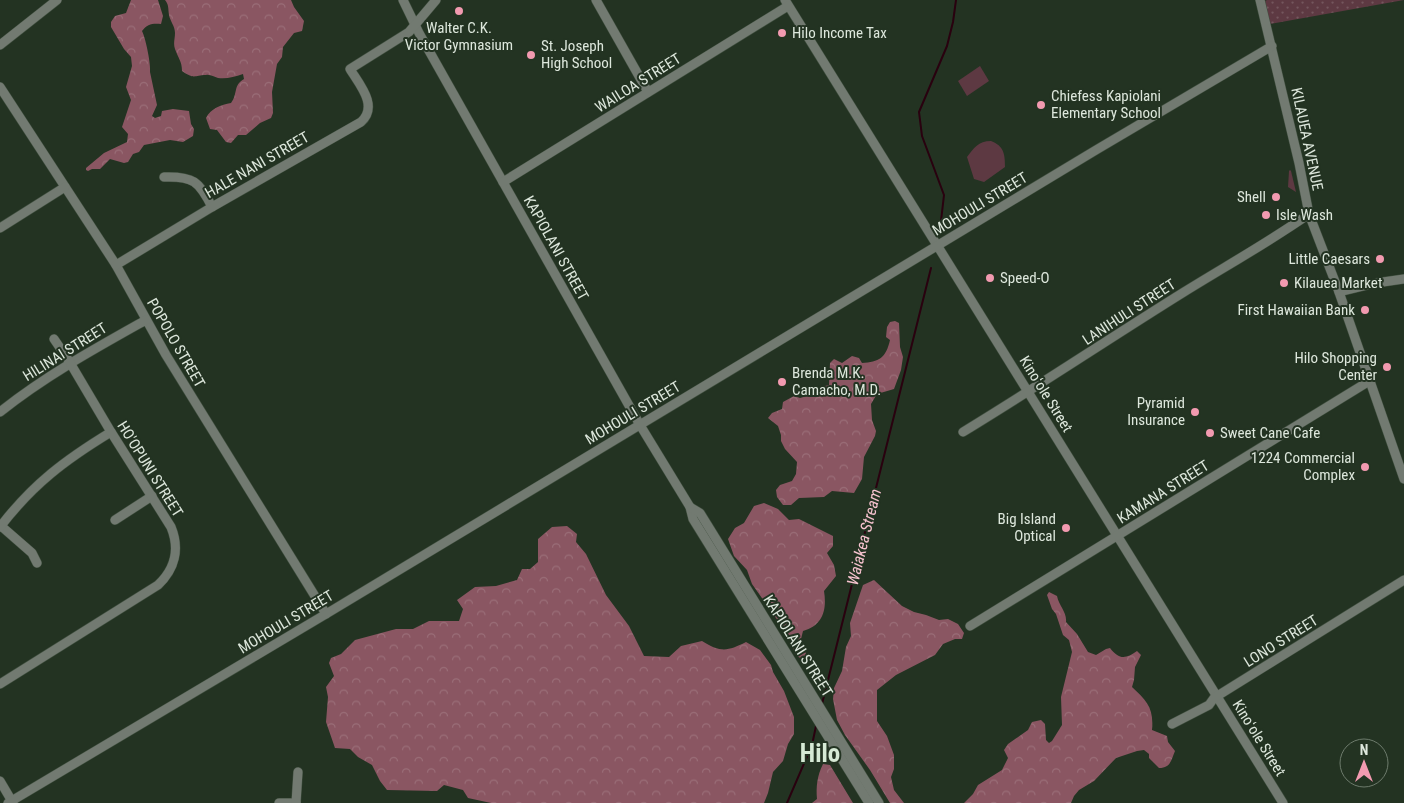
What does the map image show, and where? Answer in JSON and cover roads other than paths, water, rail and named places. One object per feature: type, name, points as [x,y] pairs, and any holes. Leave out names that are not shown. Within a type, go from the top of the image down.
[{"type":"street","points":[[0,45],[57,0]]},
{"type":"street","name":"KAPIOLANI STREET","points":[[402,0],[640,425],[690,507],[693,519],[869,803]]},
{"type":"street","points":[[415,26],[436,0]]},
{"type":"street","points":[[596,0],[648,92]]},
{"type":"street","name":"KILAUEA AVENUE","points":[[1260,0],[1299,163],[1309,214],[1340,292],[1403,475]]},
{"type":"street","name":"WAILOA STREET","points":[[503,182],[786,3]]},
{"type":"street","name":"Kinoʻole Street","points":[[786,3],[1284,803]]},
{"type":"street","name":"HALE NANI STREET","points":[[116,265],[364,119],[369,109],[369,104],[350,69],[406,35],[415,26]]},
{"type":"street","name":"MOHOULI STREET","points":[[11,802],[1272,46]]},
{"type":"street","name":"POPOLO STREET","points":[[0,87],[116,265],[166,355],[326,614]]},
{"type":"street","points":[[164,177],[186,177],[194,181],[205,192],[212,207]]},
{"type":"street","points":[[0,228],[65,187]]},
{"type":"street","name":"LANIHULI STREET","points":[[962,432],[1309,214]]},
{"type":"street","points":[[1340,292],[1376,283],[1404,279]]},
{"type":"street","name":"HILINAI STREET","points":[[0,412],[70,362],[146,320]]},
{"type":"street","name":"HO'OPUNI STREET","points":[[0,684],[158,585],[174,563],[176,545],[171,527],[54,339]]},
{"type":"street","name":"KAMANA STREET","points":[[970,626],[1371,380]]},
{"type":"street","points":[[37,563],[32,553],[0,526],[20,502],[61,464],[111,432]]},
{"type":"street","points":[[115,520],[152,496]]},
{"type":"street","name":"KAPIOLANI STREET","points":[[690,507],[700,513],[879,803]]},
{"type":"street","name":"LONO STREET","points":[[1172,724],[1209,705],[1217,697],[1404,580]]},
{"type":"street","points":[[278,803],[296,803],[298,772]]},
{"type":"street","points":[[0,782],[11,802]]},
{"type":"waterway","points":[[941,221],[944,195],[922,136],[919,112],[947,46],[956,0]]},
{"type":"waterway","name":"Waiakea Stream","points":[[822,704],[931,268]]},
{"type":"waterway","name":"Waiakea Stream","points":[[787,803],[812,745],[816,726]]},
{"type":"place","name":"Walter C.K. Victor Gymnasium","points":[[459,11]]},
{"type":"place","name":"Hilo Income Tax","points":[[782,33]]},
{"type":"place","name":"St. Joseph High School","points":[[531,55]]},
{"type":"place","name":"Chiefess Kapiolani Elementary School","points":[[1041,105]]},
{"type":"place","name":"Shell","points":[[1276,197]]},
{"type":"place","name":"Isle Wash","points":[[1266,215]]},
{"type":"place","name":"Little Caesars","points":[[1380,259]]},
{"type":"place","name":"Speed-O","points":[[990,278]]},
{"type":"place","name":"Kilauea Market","points":[[1284,283]]},
{"type":"place","name":"First Hawaiian Bank","points":[[1365,310]]},
{"type":"place","name":"Hilo Shopping Center","points":[[1387,367]]},
{"type":"place","name":"Brenda M.K. Camacho, M.D.","points":[[782,382]]},
{"type":"place","name":"Pyramid Insurance","points":[[1195,412]]},
{"type":"place","name":"Sweet Cane Cafe","points":[[1210,433]]},
{"type":"place","name":"1224 Commercial Complex","points":[[1365,467]]},
{"type":"place","name":"Big Island Optical","points":[[1066,528]]},
{"type":"district","name":"Hilo","points":[[820,753]]}]
